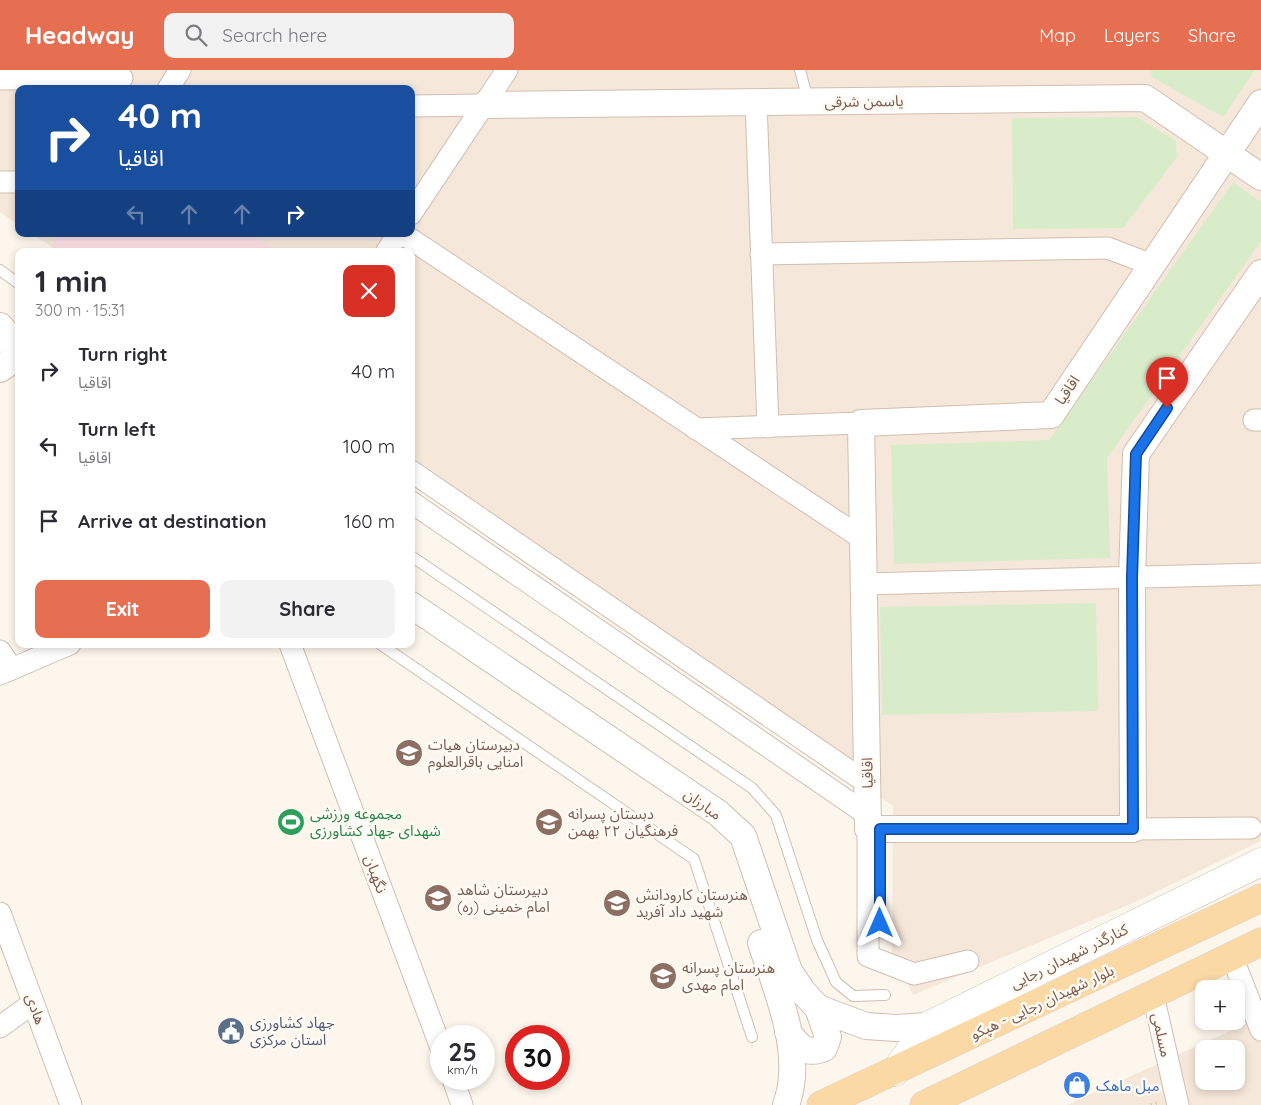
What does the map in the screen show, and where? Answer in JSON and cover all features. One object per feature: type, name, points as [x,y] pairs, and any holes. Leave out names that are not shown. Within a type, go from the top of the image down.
[{"type":"main road","name":"کنارگذر شهیدان رجایی","points":[[895,1072],[927,1026],[1261,862]]},
{"type":"main road","name":"بلوار شهیدان رجایی - هپکو","points":[[821,1105],[895,1072],[1261,898]]},
{"type":"main road","points":[[924,1105],[1261,942]]},
{"type":"main road","points":[[1232,957],[1261,950]]},
{"type":"street","points":[[171,85],[180,70]]},
{"type":"street","points":[[415,208],[507,70]]},
{"type":"street","points":[[0,79],[121,79]]},
{"type":"street","name":"یاسمن شرقی","points":[[484,105],[1145,98],[1261,177]]},
{"type":"street","points":[[756,102],[768,426]]},
{"type":"street","name":"اقاقیا","points":[[872,824],[867,783],[861,423],[1051,415],[1261,103]]},
{"type":"street","points":[[415,106],[484,105]]},
{"type":"street","points":[[0,182],[15,182]]},
{"type":"street","points":[[389,248],[396,237]]},
{"type":"street","points":[[408,237],[863,539]]},
{"type":"street","points":[[762,254],[1108,248],[1152,265]]},
{"type":"street","points":[[1133,829],[1132,578],[1136,454],[1261,273]]},
{"type":"street","points":[[0,369],[14,359],[14,348],[9,334]]},
{"type":"street","points":[[0,373],[15,377]]},
{"type":"street","points":[[696,429],[861,423]]},
{"type":"street","points":[[415,474],[867,783]]},
{"type":"street","points":[[415,505],[872,824],[1133,829],[1250,828]]},
{"type":"street","points":[[864,584],[1261,574]]},
{"type":"street","name":"مبارزان","points":[[415,608],[718,813],[742,836],[789,971],[803,992],[818,1008],[866,1026],[896,1028],[927,1026]]},
{"type":"street","name":"مبارزان","points":[[415,625],[718,834],[731,854],[775,985],[788,1032],[792,1063],[786,1105]]},
{"type":"street","points":[[0,651],[6,671],[61,648]]},
{"type":"street","name":"نگهبان","points":[[291,648],[432,1025]]},
{"type":"street","points":[[872,824],[874,958],[914,974],[968,961]]},
{"type":"street","name":"هادی","points":[[0,914],[72,1105]]},
{"type":"street","points":[[1232,957],[1261,1030]]},
{"type":"street","name":"مسلمی","points":[[1153,995],[1178,1105]]},
{"type":"street","points":[[0,1026],[33,1003]]},
{"type":"street","points":[[788,1032],[798,1046],[806,1051],[814,1052],[824,1048],[828,1037],[818,1008]]},
{"type":"street","points":[[456,1090],[462,1105]]},
{"type":"lane","points":[[800,70],[808,101]]},
{"type":"lane","points":[[0,270],[15,281]]},
{"type":"lane","points":[[415,559],[752,788],[776,815],[818,940],[836,982],[853,996],[885,995]]},
{"type":"lane","points":[[386,648],[694,858],[752,1037]]},
{"type":"shaded area","points":[[0,70],[1261,70],[1261,841],[1133,903],[913,995],[892,952],[893,806],[415,488],[415,248],[53,248],[37,237],[415,237],[415,85],[15,85],[15,222],[0,212]]},
{"type":"shaded area","points":[[55,237],[253,237],[272,248],[53,248]]},
{"type":"shaded area","points":[[1261,1017],[1261,1105],[1067,1105],[1195,1047],[1195,1090],[1245,1090],[1245,1040],[1210,1040],[1232,1030],[1245,1030],[1245,1024]]},
{"type":"green space","points":[[1151,70],[1255,70],[1223,117],[1152,77]]},
{"type":"green space","points":[[1137,117],[1176,141],[1177,157],[1123,228],[1013,229],[1012,118]]},
{"type":"green space","points":[[1233,182],[1261,202],[1261,241],[1107,458],[1110,558],[894,564],[891,445],[1049,440]]},
{"type":"green space","points":[[1096,603],[1098,711],[882,715],[880,607]]},
{"type":"place","name":"دبیرستان هیات امنایی باقرالعلوم","points":[[409,753]]},
{"type":"place","name":"مجموعه ورزشی شهدای جهاد کشاورزی","points":[[291,822]]},
{"type":"place","name":"دبستان پسرانه فرهنگیان ۲۲ بهمن","points":[[549,822]]},
{"type":"place","name":"دبیرستان شاهد امام خمینی (ره)","points":[[438,898]]},
{"type":"place","name":"هنرستان کارودانش شهید داد آفرید","points":[[617,903]]},
{"type":"place","name":"هنرستان پسرانه امام مهدی","points":[[663,976]]},
{"type":"place","name":"جهاد کشاورزی استان مرکزی","points":[[231,1031]]},
{"type":"place","name":"مبل ماهک","points":[[1077,1085]]},
{"type":"route","points":[[880,923],[880,829],[1133,829],[1132,578],[1136,454],[1167,408]]}]
